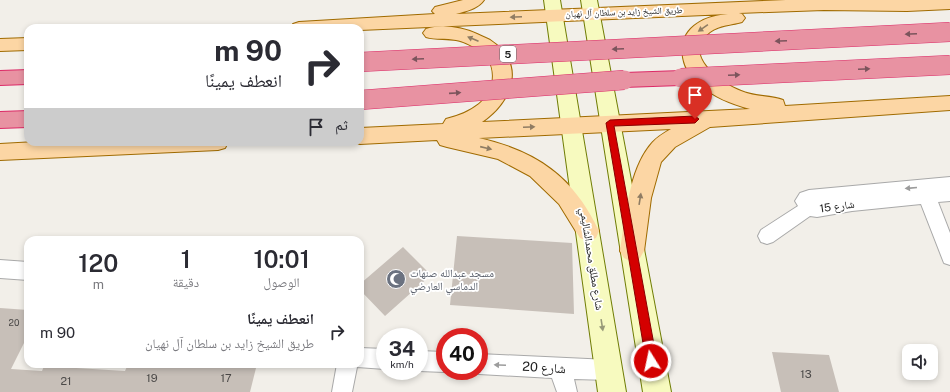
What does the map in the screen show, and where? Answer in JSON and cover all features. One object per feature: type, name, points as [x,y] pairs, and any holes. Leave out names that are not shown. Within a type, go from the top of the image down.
[{"type":"highway","name":"5","points":[[364,62],[950,32]]},
{"type":"highway","points":[[364,100],[624,80],[950,65]]},
{"type":"highway","points":[[0,78],[24,77]]},
{"type":"highway","points":[[0,120],[24,119]]},
{"type":"main road","points":[[392,22],[466,6],[476,0]]},
{"type":"main road","points":[[784,0],[824,4]]},
{"type":"main road","name":"طريق الشيخ زايد بن سلطان آل نهيان","points":[[361,24],[553,8],[824,4],[907,5],[950,3]]},
{"type":"main road","points":[[907,5],[728,18],[715,21],[704,26],[696,33],[692,41],[690,52],[695,67],[708,82],[738,99],[779,105],[950,102]]},
{"type":"main road","points":[[364,35],[451,33],[466,36],[480,42],[492,50],[499,60],[504,80],[501,91],[488,109],[468,121],[454,125],[364,131]]},
{"type":"main road","points":[[0,45],[24,44]]},
{"type":"main road","points":[[364,136],[710,119],[950,102]]},
{"type":"main road","points":[[632,251],[642,192],[650,166],[658,150],[678,135],[710,119]]},
{"type":"main road","points":[[420,133],[503,152],[538,170],[567,197],[588,231]]},
{"type":"main road","points":[[52,150],[114,146]]},
{"type":"main road","points":[[0,152],[135,146]]},
{"type":"street","points":[[590,7],[657,392]]},
{"type":"street","name":"شارع مطلق محمدالشاليمي","points":[[553,8],[611,381]]},
{"type":"street","name":"شارع 15","points":[[950,184],[809,197],[804,200],[808,208],[817,210],[852,204],[950,194]]},
{"type":"street","points":[[928,196],[950,257]]},
{"type":"street","points":[[767,236],[808,208]]},
{"type":"street","points":[[0,269],[24,271]]},
{"type":"street","points":[[364,358],[376,359]]},
{"type":"street","name":"شارع 20","points":[[488,364],[557,367],[611,381]]},
{"type":"street","points":[[557,367],[563,378],[567,392]]},
{"type":"street","points":[[342,392],[346,368]]},
{"type":"building","points":[[457,236],[572,243],[574,314],[450,305]]},
{"type":"building","name":"مسجد عبدالله صنهات الدماسي العارضي","points":[[403,247],[431,275],[385,316],[364,294],[364,281]]},
{"type":"building","points":[[0,308],[24,310],[24,343],[11,369],[42,371],[43,368],[76,368],[125,371],[126,368],[256,368],[250,392],[0,392]]},
{"type":"building","points":[[772,352],[829,355],[839,392],[781,392]]},
{"type":"place","name":"مسجد عبدالله صنهات الدماسي العارضي","points":[[396,279]]},
{"type":"route","points":[[651,361],[610,123],[695,119]]}]
